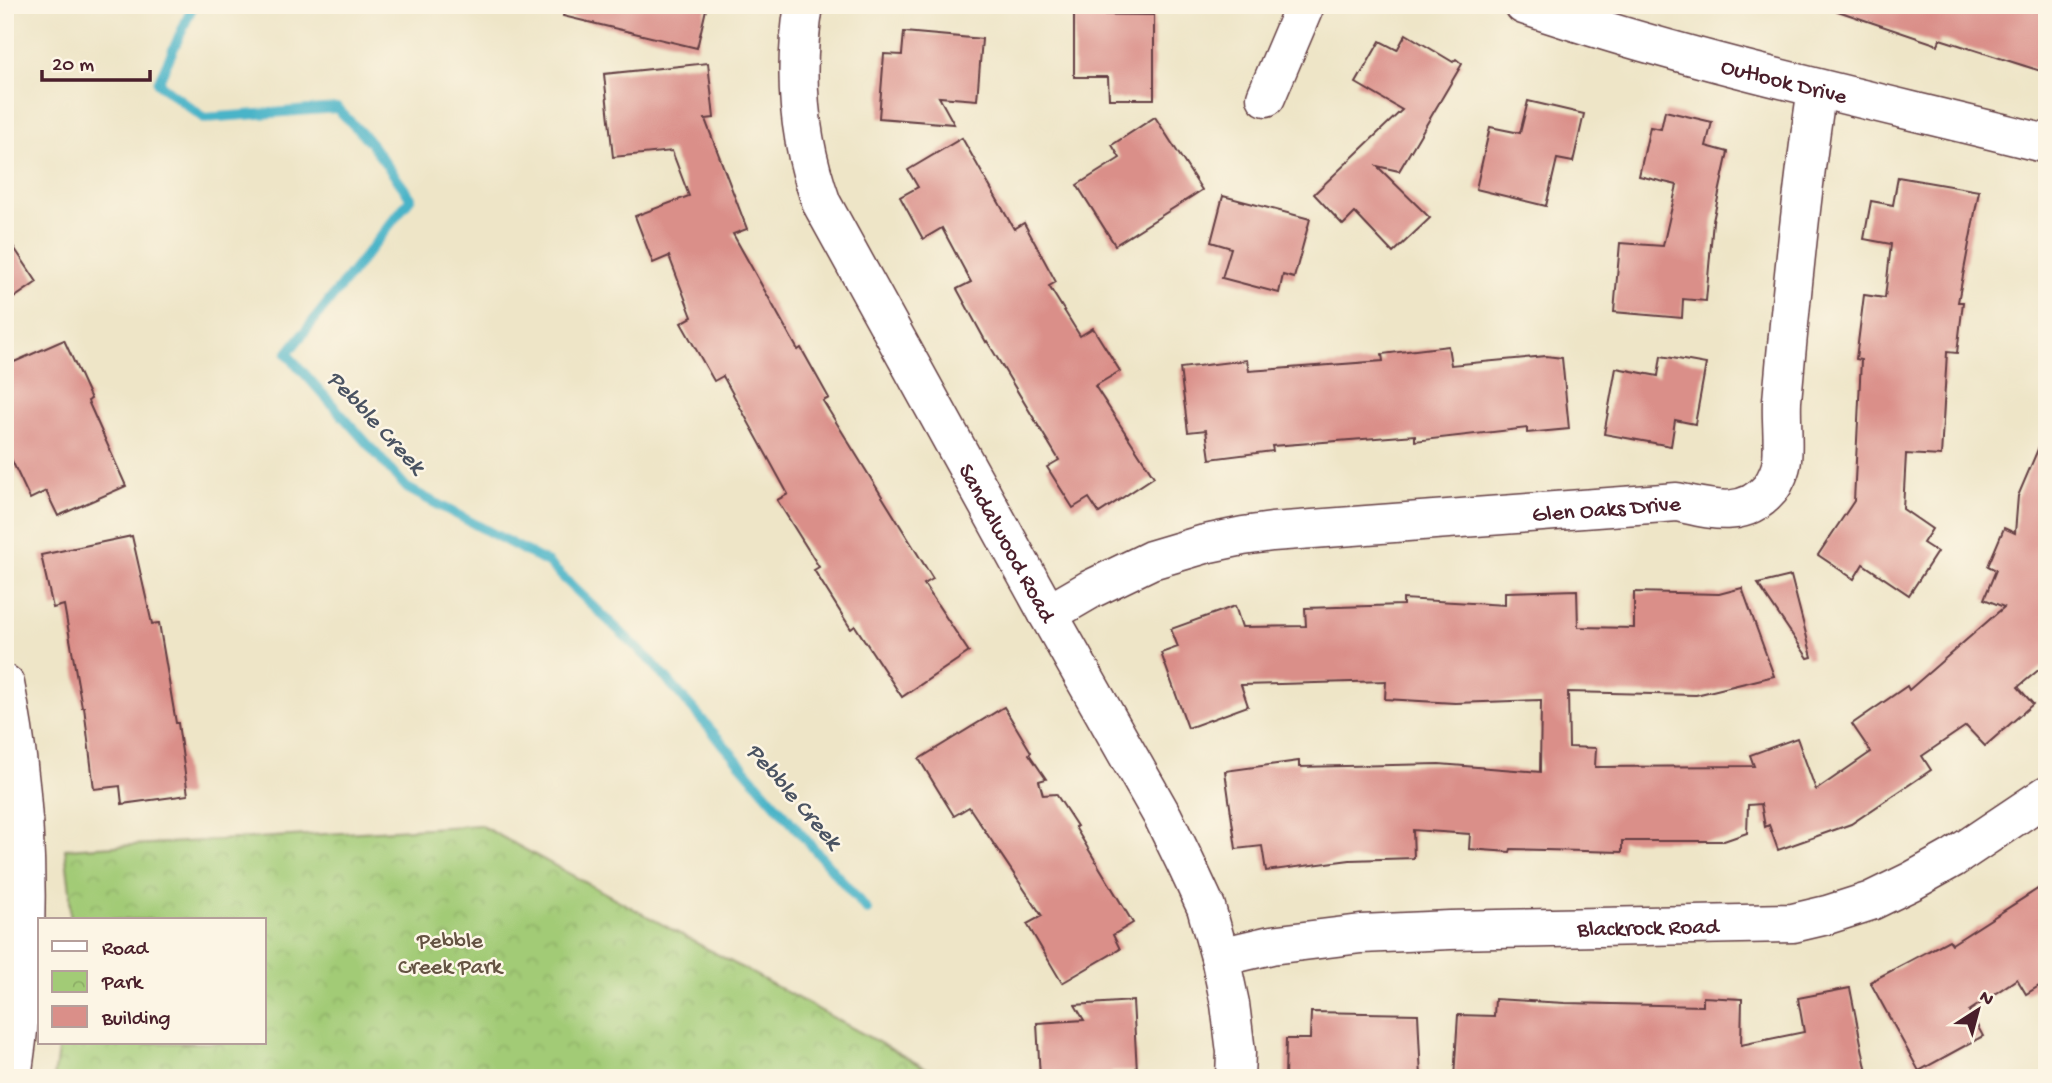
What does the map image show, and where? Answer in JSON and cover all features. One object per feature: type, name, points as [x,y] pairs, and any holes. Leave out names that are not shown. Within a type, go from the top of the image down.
[{"type":"street","name":"Sandalwood Road","points":[[804,5],[798,57],[799,107],[808,159],[822,204],[1163,817],[1206,907],[1230,1004],[1236,1052],[1235,1078]]},
{"type":"street","points":[[1266,97],[1305,5]]},
{"type":"street","name":"Outlook Drive","points":[[1524,5],[1594,29],[1816,89],[2047,144]]},
{"type":"street","name":"Glen Oaks Drive","points":[[1048,614],[1087,591],[1151,560],[1205,544],[1262,533],[1677,502],[1722,512],[1746,507],[1759,499],[1770,489],[1782,461],[1782,405],[1802,199],[1816,89]]},
{"type":"street","points":[[5,684],[18,772],[24,844],[22,992],[12,1078]]},
{"type":"street","name":"Blackrock Road","points":[[1220,957],[1271,945],[1361,934],[1793,923],[1871,901],[1912,881],[1953,858],[2047,796]]},
{"type":"green space","name":"Pebble Creek Park","points":[[480,825],[944,1078],[54,1078],[59,1044],[266,1044],[266,918],[70,918],[65,849]]},
{"type":"building","points":[[565,5],[707,5],[697,48],[563,16]]},
{"type":"building","points":[[1836,5],[2047,5],[2047,73],[1940,39],[1938,45],[1835,10]]},
{"type":"building","points":[[1074,14],[1154,15],[1154,99],[1109,99],[1108,77],[1074,77]]},
{"type":"building","points":[[904,32],[982,39],[977,100],[939,97],[954,124],[879,118],[884,54],[902,55]]},
{"type":"building","points":[[1406,34],[1453,62],[1456,59],[1462,64],[1399,171],[1377,166],[1430,218],[1393,253],[1355,213],[1343,225],[1314,194],[1402,110],[1356,83],[1380,41],[1397,50]]},
{"type":"building","points":[[708,63],[714,118],[705,119],[747,229],[733,234],[798,350],[801,348],[829,398],[823,401],[933,579],[924,584],[969,652],[902,697],[855,626],[851,629],[814,570],[819,567],[777,500],[788,494],[723,376],[714,381],[681,323],[692,317],[669,256],[653,263],[635,216],[689,196],[672,151],[613,157],[604,74]]},
{"type":"building","points":[[1528,101],[1584,114],[1573,162],[1557,159],[1546,206],[1476,189],[1490,127],[1520,133]]},
{"type":"building","points":[[1665,111],[1712,122],[1706,146],[1728,152],[1713,221],[1706,301],[1683,299],[1682,318],[1614,312],[1620,243],[1663,246],[1677,185],[1639,176],[1650,127],[1661,129]]},
{"type":"building","points":[[1155,117],[1202,190],[1115,245],[1077,185],[1120,158],[1112,145]]},
{"type":"building","points":[[962,138],[1014,229],[1024,223],[1056,282],[1049,286],[1080,336],[1093,328],[1120,371],[1095,386],[1154,477],[1099,513],[1089,498],[1073,508],[1047,467],[1059,460],[986,342],[957,289],[971,282],[942,228],[923,239],[900,197],[918,187],[908,170]]},
{"type":"building","points":[[1898,177],[1979,191],[1958,302],[1963,302],[1957,353],[1947,352],[1941,456],[1906,454],[1903,509],[1932,529],[1923,543],[1937,552],[1909,595],[1863,564],[1854,579],[1818,555],[1854,501],[1861,360],[1856,359],[1864,295],[1885,298],[1891,244],[1864,239],[1871,201],[1893,205]]},
{"type":"building","points":[[1223,196],[1310,219],[1294,278],[1283,275],[1279,293],[1222,278],[1231,248],[1211,242]]},
{"type":"building","points":[[5,234],[37,282],[5,304]]},
{"type":"building","points":[[64,340],[126,486],[58,516],[46,491],[30,499],[5,446],[5,366]]},
{"type":"building","points":[[1448,346],[1451,365],[1546,356],[1562,358],[1569,429],[1527,433],[1527,428],[1415,441],[1415,435],[1272,446],[1273,451],[1210,459],[1206,430],[1188,432],[1180,368],[1247,360],[1249,371],[1383,361],[1382,354]]},
{"type":"building","points":[[1661,356],[1706,364],[1695,424],[1675,420],[1671,446],[1604,434],[1616,368],[1658,376]]},
{"type":"building","points":[[2047,428],[2047,663],[2018,687],[2033,704],[1985,746],[1966,726],[1922,756],[1931,770],[1851,824],[1778,850],[1769,825],[1765,827],[1761,804],[1748,805],[1747,833],[1724,841],[1622,841],[1622,852],[1511,849],[1510,852],[1469,849],[1470,834],[1413,830],[1414,858],[1350,860],[1266,871],[1262,846],[1236,849],[1225,771],[1299,761],[1299,767],[1439,764],[1540,772],[1541,700],[1455,703],[1385,699],[1386,681],[1241,685],[1248,706],[1188,728],[1161,653],[1178,647],[1171,629],[1235,606],[1242,627],[1306,626],[1305,608],[1403,605],[1403,599],[1505,605],[1505,592],[1577,590],[1578,627],[1634,628],[1634,592],[1719,594],[1742,588],[1774,676],[1696,695],[1568,692],[1569,747],[1596,748],[1595,767],[1754,766],[1750,755],[1797,738],[1816,790],[1871,752],[1852,724],[1907,686],[1909,690],[2004,607],[1984,599],[1996,570],[1988,566],[2004,528],[2015,533],[2018,496]]},
{"type":"building","points":[[132,536],[152,624],[159,623],[178,723],[188,795],[122,804],[120,786],[94,789],[84,707],[64,605],[53,608],[41,555]]},
{"type":"building","points":[[1791,576],[1812,657],[1808,658],[1758,584]]},
{"type":"building","points":[[1004,707],[1046,779],[1039,781],[1043,795],[1056,794],[1133,923],[1113,935],[1120,949],[1062,983],[1027,924],[1042,916],[969,807],[954,816],[919,759]]},
{"type":"building","points":[[2047,883],[2047,981],[2026,994],[2017,979],[1969,1011],[1983,1036],[1919,1071],[1870,982],[1949,940],[1952,944]]},
{"type":"building","points":[[1850,988],[1868,1078],[1454,1078],[1458,1015],[1494,1016],[1495,999],[1703,1006],[1703,997],[1742,999],[1741,1045],[1804,1032],[1798,998]]},
{"type":"building","points":[[1133,1001],[1137,1071],[1111,1072],[1111,1078],[1040,1078],[1037,1023],[1084,1020],[1075,1005]]},
{"type":"building","points":[[1311,1012],[1418,1014],[1421,1078],[1285,1078],[1286,1039],[1310,1039]]},
{"type":"waterway","name":"Pebble Creek","points":[[190,5],[192,8],[158,83],[204,118],[337,108],[369,141],[411,198],[287,354],[407,488],[548,563],[652,662],[867,910]]}]
